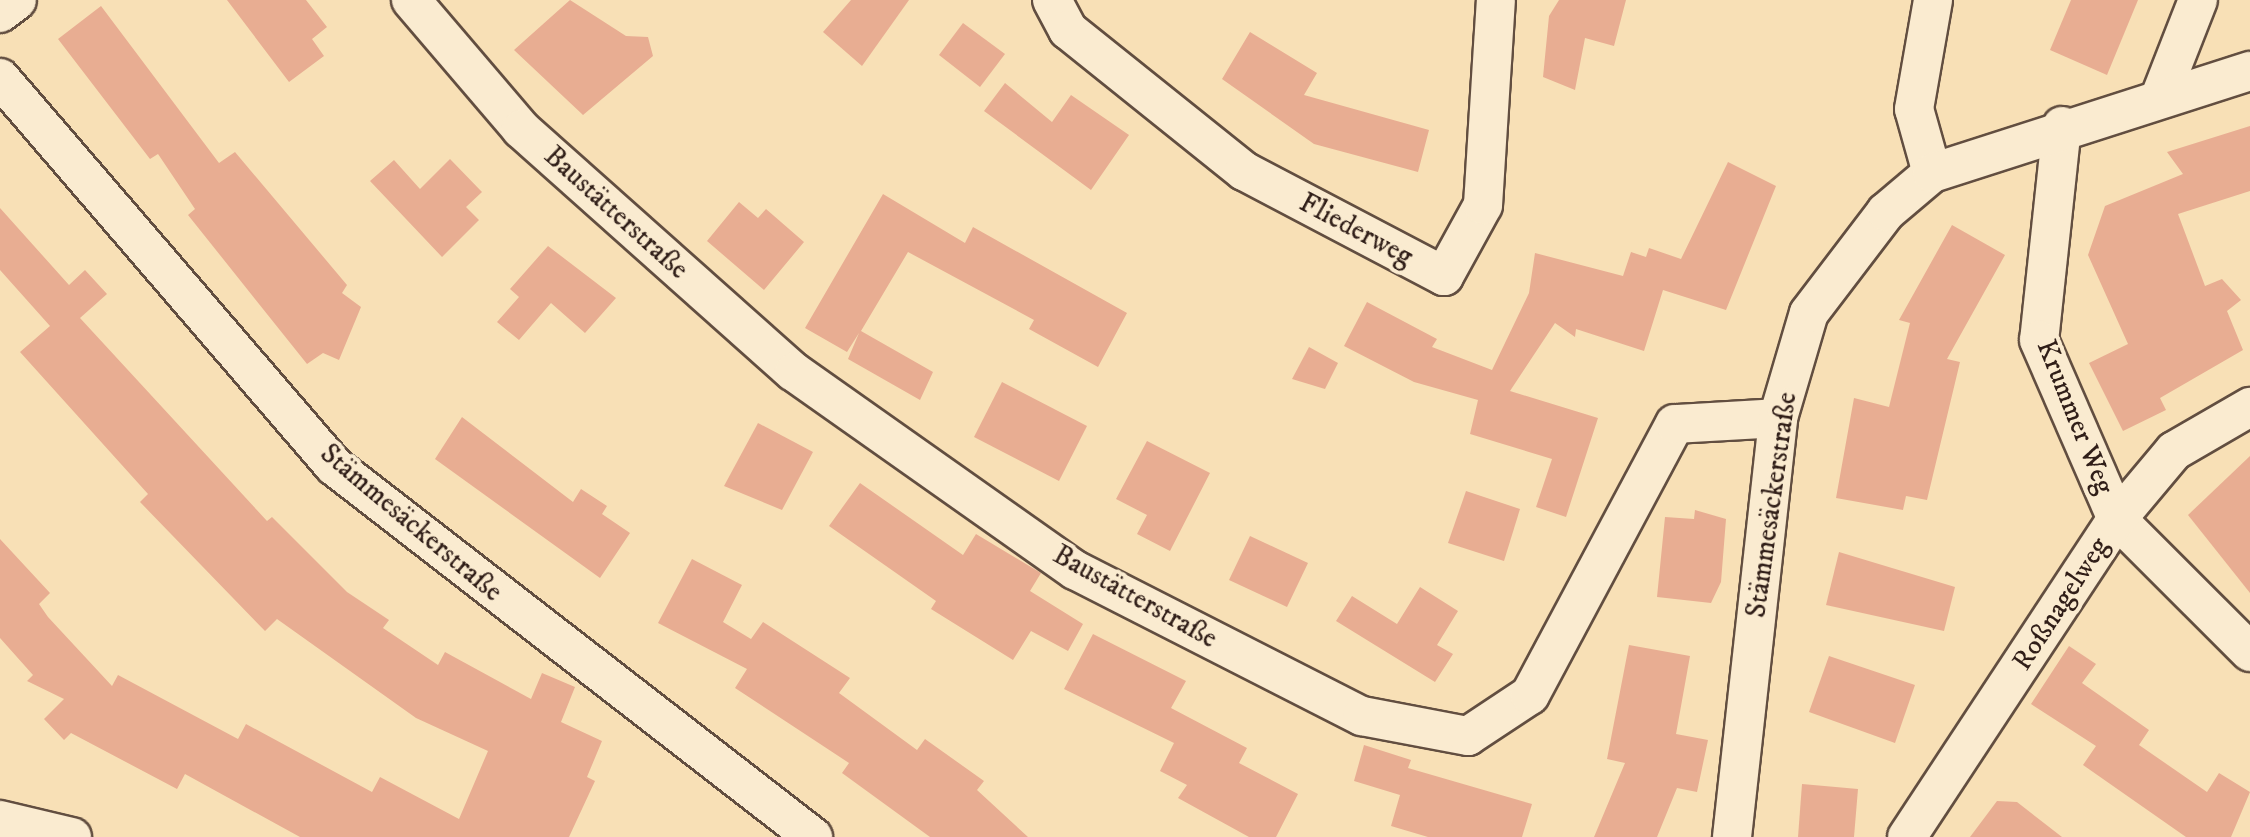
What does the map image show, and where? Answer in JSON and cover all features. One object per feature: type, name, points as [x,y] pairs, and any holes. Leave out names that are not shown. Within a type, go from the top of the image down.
[{"type":"street","points":[[0,13],[17,0]]},
{"type":"street","name":"Baustätterstraße","points":[[411,0],[521,129],[794,372],[1075,570],[1362,716],[1468,736],[1530,695],[1675,424],[1778,418]]},
{"type":"street","name":"Fliederweg","points":[[1052,0],[1068,30],[1244,171],[1444,276],[1483,205],[1496,0]]},
{"type":"street","points":[[1932,173],[1914,109],[1933,0]]},
{"type":"street","points":[[2160,97],[2198,0]]},
{"type":"street","name":"Stämmesäckerstraße","points":[[1732,837],[1778,418],[1809,313],[1886,212],[1932,173],[2062,126],[2250,71]]},
{"type":"street","name":"Stämmesäckerstraße","points":[[0,78],[334,466],[813,837]]},
{"type":"street","name":"Krummer Weg","points":[[2062,126],[2039,340],[2117,519],[2250,652]]},
{"type":"street","name":"Roßnagelweg","points":[[1907,837],[2117,519],[2174,451],[2250,407]]},
{"type":"street","points":[[0,820],[72,837]]},
{"type":"building","points":[[227,0],[306,0],[327,27],[312,39],[324,56],[289,82]]},
{"type":"building","points":[[570,0],[626,36],[648,37],[653,56],[583,115],[514,50]]},
{"type":"building","points":[[851,0],[909,0],[862,66],[823,32]]},
{"type":"building","points":[[1559,0],[1626,0],[1614,46],[1585,38],[1575,90],[1543,77],[1549,16]]},
{"type":"building","points":[[2071,0],[2138,0],[2107,75],[2050,50]]},
{"type":"building","points":[[101,6],[219,163],[235,152],[347,285],[342,293],[361,307],[339,360],[323,353],[307,364],[188,215],[195,209],[158,154],[150,159],[58,39]]},
{"type":"building","points":[[963,23],[1005,54],[980,87],[939,55]]},
{"type":"building","points":[[1250,32],[1317,73],[1304,95],[1429,130],[1418,172],[1314,144],[1222,79]]},
{"type":"building","points":[[1005,83],[1052,122],[1071,95],[1129,135],[1091,190],[984,111]]},
{"type":"building","points":[[2250,126],[2250,191],[2178,214],[2205,286],[2222,279],[2241,300],[2227,311],[2243,350],[2160,398],[2166,410],[2123,431],[2089,363],[2128,344],[2088,255],[2105,206],[2183,174],[2167,152]]},
{"type":"building","points":[[450,159],[482,192],[466,207],[479,220],[442,257],[370,181],[394,160],[420,189]]},
{"type":"building","points":[[1728,162],[1776,186],[1726,310],[1663,290],[1644,351],[1576,329],[1575,337],[1555,323],[1510,391],[1598,418],[1566,517],[1536,507],[1552,459],[1470,434],[1478,400],[1414,382],[1344,346],[1367,302],[1437,339],[1432,347],[1492,370],[1529,293],[1535,253],[1623,276],[1631,252],[1646,257],[1649,248],[1681,259]]},
{"type":"building","points":[[883,194],[965,243],[973,227],[1127,313],[1098,367],[1029,329],[1034,320],[908,252],[861,331],[933,372],[920,400],[848,359],[859,333],[847,352],[805,328]]},
{"type":"building","points":[[739,202],[758,218],[766,209],[804,242],[764,290],[707,241]]},
{"type":"building","points":[[0,208],[69,285],[85,270],[107,294],[80,318],[267,521],[272,517],[347,592],[389,620],[383,628],[438,665],[445,652],[531,699],[542,673],[575,687],[561,722],[602,741],[587,777],[595,781],[569,837],[300,837],[185,774],[177,789],[71,733],[64,740],[44,719],[64,699],[27,681],[33,675],[0,638],[0,539],[50,593],[39,604],[48,617],[112,686],[118,675],[238,739],[246,724],[372,792],[380,777],[459,819],[488,751],[416,718],[277,619],[265,631],[140,502],[148,494],[20,352],[50,326],[0,270]]},
{"type":"building","points":[[1952,225],[2005,255],[1947,359],[1960,362],[1927,500],[1906,496],[1903,510],[1836,498],[1854,398],[1889,407],[1910,323],[1899,320]]},
{"type":"building","points":[[548,246],[616,298],[585,333],[551,303],[519,340],[497,322],[519,297],[510,289]]},
{"type":"building","points":[[1309,347],[1338,363],[1325,389],[1292,379]]},
{"type":"building","points":[[1002,382],[1087,426],[1059,481],[974,437]]},
{"type":"building","points":[[462,417],[573,502],[581,489],[607,506],[602,514],[630,533],[600,578],[435,459]]},
{"type":"building","points":[[758,423],[813,452],[782,510],[724,486]]},
{"type":"building","points":[[1147,441],[1210,473],[1170,551],[1137,534],[1147,515],[1116,499]]},
{"type":"building","points":[[2250,456],[2250,593],[2188,515]]},
{"type":"building","points":[[860,483],[963,555],[976,534],[1041,573],[1030,591],[1083,624],[1068,651],[1031,631],[1013,660],[931,609],[936,601],[829,526]]},
{"type":"building","points":[[1466,491],[1520,509],[1504,561],[1448,543]]},
{"type":"building","points":[[1695,510],[1726,519],[1721,582],[1711,603],[1657,597],[1665,517],[1694,519]]},
{"type":"building","points":[[1250,536],[1308,563],[1287,607],[1229,580]]},
{"type":"building","points":[[1839,552],[1955,587],[1944,631],[1826,605]]},
{"type":"building","points":[[692,559],[742,585],[723,622],[751,639],[763,622],[850,678],[839,693],[917,750],[925,739],[984,781],[977,790],[1028,837],[930,837],[842,773],[849,763],[735,688],[747,669],[658,623]]},
{"type":"building","points":[[1420,587],[1458,611],[1437,645],[1453,654],[1435,682],[1336,621],[1352,596],[1397,624]]},
{"type":"building","points":[[1093,634],[1186,681],[1171,708],[1247,748],[1239,763],[1298,794],[1276,837],[1249,837],[1178,798],[1187,785],[1160,771],[1174,743],[1064,689]]},
{"type":"building","points":[[1629,645],[1690,656],[1676,734],[1708,740],[1697,792],[1677,788],[1657,837],[1594,837],[1625,763],[1607,759]]},
{"type":"building","points":[[2069,646],[2096,664],[2082,683],[2149,730],[2139,745],[2207,792],[2219,773],[2250,792],[2231,837],[2186,837],[2083,765],[2096,746],[2031,704]]},
{"type":"building","points":[[1829,656],[1915,685],[1895,743],[1809,712]]},
{"type":"building","points":[[1364,745],[1411,760],[1408,768],[1532,804],[1522,837],[1428,837],[1391,826],[1400,795],[1354,781]]},
{"type":"building","points":[[1802,784],[1858,789],[1854,837],[1798,837]]},
{"type":"building","points":[[1997,801],[2017,802],[2062,837],[1970,837]]}]
